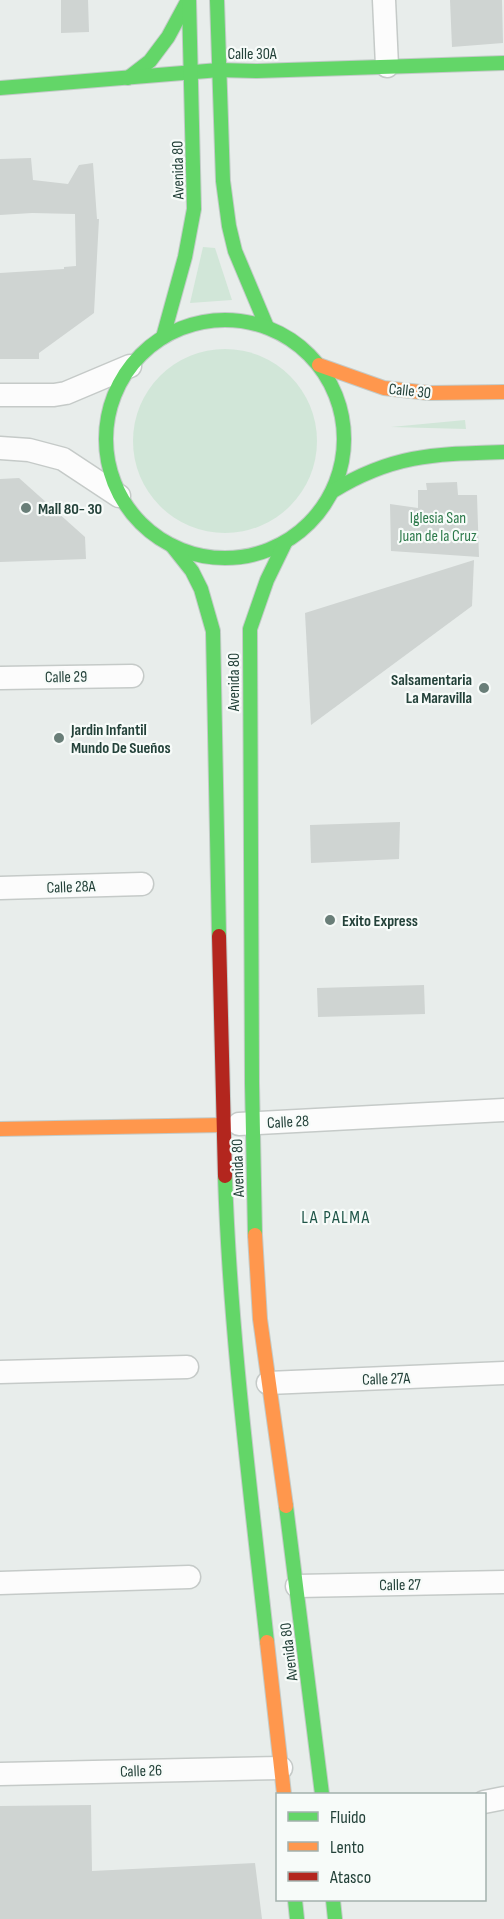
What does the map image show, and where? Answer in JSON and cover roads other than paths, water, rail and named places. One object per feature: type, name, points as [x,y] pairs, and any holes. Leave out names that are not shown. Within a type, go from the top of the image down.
[{"type":"main road","name":"Avenida 80","points":[[163,337],[183,271],[194,210],[188,0]]},
{"type":"main road","points":[[128,78],[150,61],[188,0]]},
{"type":"main road","points":[[217,0],[223,181],[228,226],[235,251],[267,327]]},
{"type":"main road","name":"Calle 30A","points":[[0,88],[219,70],[257,71],[504,63]]},
{"type":"main road","points":[[214,320],[240,321],[267,327],[295,343],[319,365],[339,399],[345,426],[345,453],[333,491],[321,512],[310,523],[285,543],[258,554],[229,558],[201,556],[173,547],[152,534],[133,516],[119,496],[107,464],[105,430],[116,389],[130,366],[145,350],[163,337],[188,326],[214,320]]},
{"type":"main road","name":"Calle 30","points":[[319,365],[384,388],[429,393],[504,392]]},
{"type":"main road","points":[[333,491],[349,480],[383,464],[424,456],[504,452]]},
{"type":"main road","name":"Avenida 80","points":[[285,543],[267,580],[250,629],[256,1266],[268,1383],[297,1586],[322,1793]]},
{"type":"main road","name":"Avenida 80","points":[[173,547],[192,571],[201,589],[213,631],[227,1249],[237,1366],[284,1793]]},
{"type":"main road","name":"Calle 28","points":[[0,1129],[223,1125]]},
{"type":"main road","points":[[295,1901],[297,1919]]},
{"type":"main road","points":[[333,1901],[335,1919]]},
{"type":"street","points":[[384,0],[387,66]]},
{"type":"street","points":[[0,395],[66,393],[130,366]]},
{"type":"street","points":[[0,448],[29,450],[63,459],[119,496]]},
{"type":"street","name":"Calle 29","points":[[0,678],[132,675]]},
{"type":"street","name":"Calle 28A","points":[[0,888],[142,884]]},
{"type":"street","name":"Calle 28","points":[[223,1125],[504,1110]]},
{"type":"street","points":[[0,1372],[187,1367]]},
{"type":"street","name":"Calle 27A","points":[[268,1383],[504,1374]]},
{"type":"street","points":[[0,1583],[189,1577]]},
{"type":"street","name":"Calle 27","points":[[297,1586],[504,1582]]},
{"type":"street","name":"Calle 26","points":[[0,1774],[281,1768]]},
{"type":"street","points":[[486,1802],[504,1798]]},
{"type":"place","name":"Mall 80- 30","points":[[26,508]]},
{"type":"place","name":"Salsamentaria La Maravilla","points":[[484,688]]},
{"type":"place","name":"Jardin Infantil Mundo De Sueños","points":[[59,738]]},
{"type":"place","name":"Exito Express","points":[[330,920]]},
{"type":"district","name":"LA PALMA","points":[[336,1217]]},
{"type":"park label","name":"Iglesia San Juan de la Cruz","points":[[438,526]]}]
